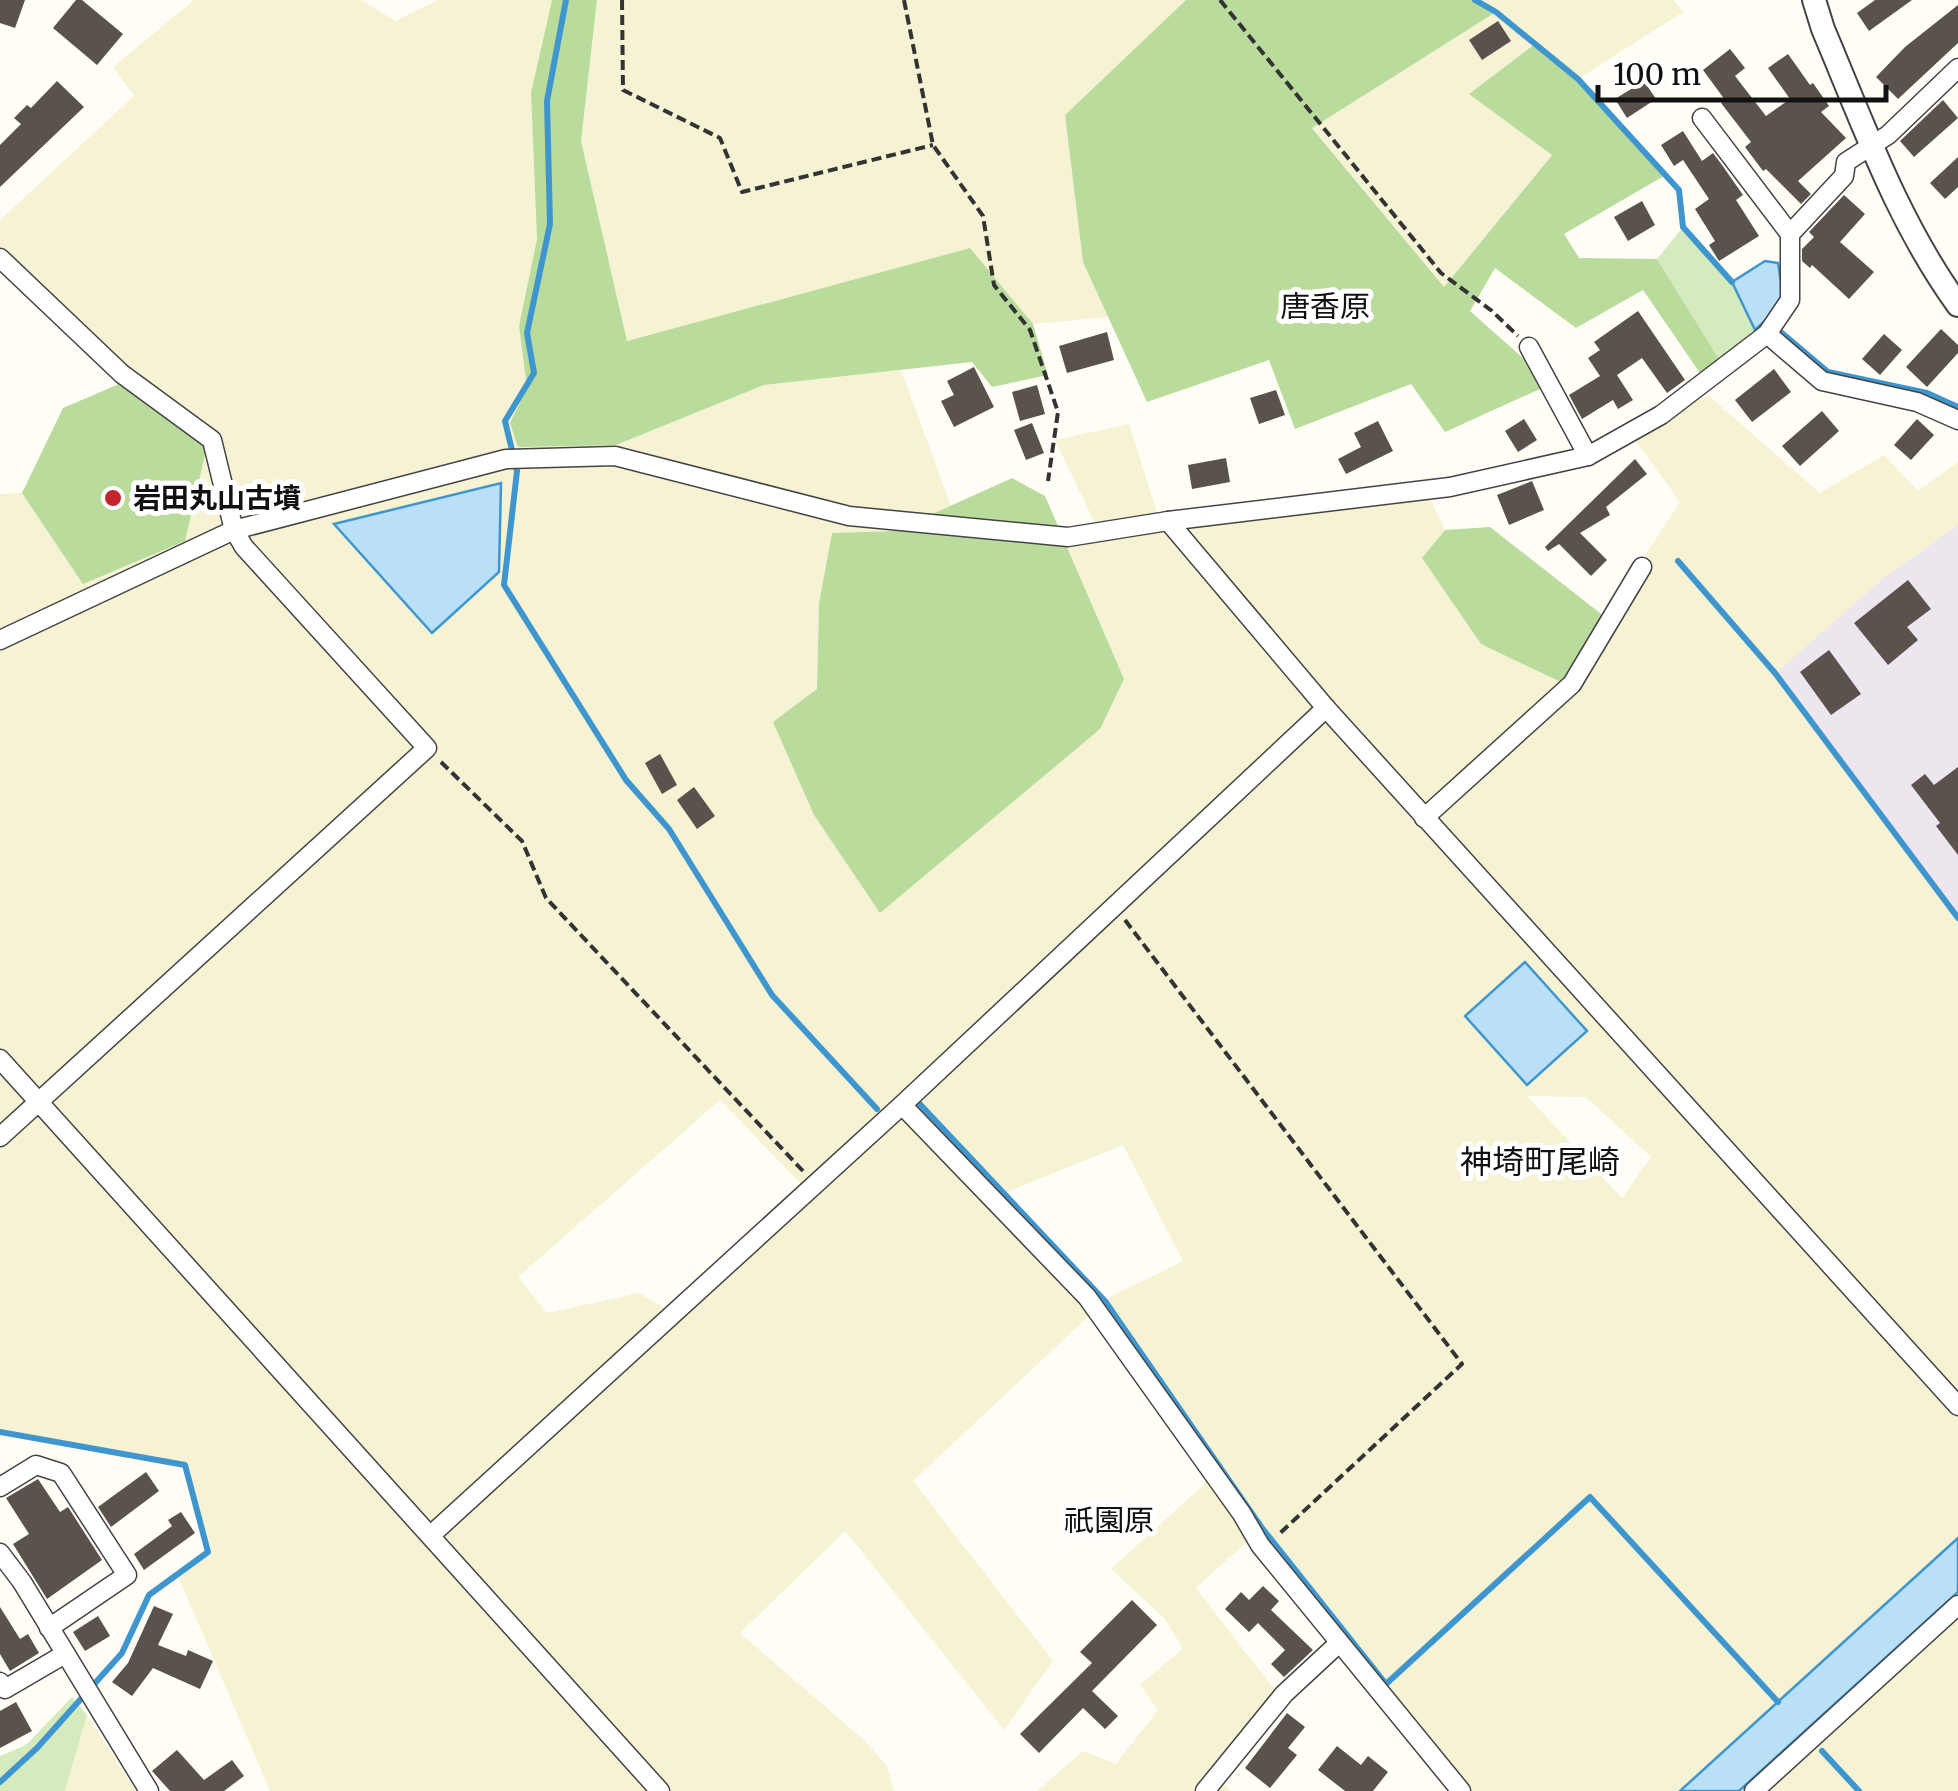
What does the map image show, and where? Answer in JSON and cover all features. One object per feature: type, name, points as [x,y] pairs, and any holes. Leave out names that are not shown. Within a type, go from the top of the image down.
[{"type":"street","points":[[1814,0],[1872,146],[1927,262],[1958,305]]},
{"type":"street","points":[[1790,234],[1844,176],[1846,162],[1888,135],[1958,68]]},
{"type":"street","points":[[0,640],[234,530],[506,459],[616,456],[849,516],[1068,537],[1168,520],[1450,487],[1588,456],[1661,414],[1767,334],[1790,300],[1790,234],[1702,118]]},
{"type":"street","points":[[0,258],[122,374],[212,440],[234,530],[244,548],[427,748],[0,1137]]},
{"type":"street","points":[[1767,334],[1822,382],[1917,402],[1958,420]]},
{"type":"street","points":[[1529,347],[1588,456]]},
{"type":"street","points":[[1168,520],[1424,818],[1958,1406]]},
{"type":"street","points":[[1424,818],[1572,684],[1642,567]]},
{"type":"street","points":[[432,1535],[902,1106],[1326,708]]},
{"type":"street","points":[[0,1059],[660,1791]]},
{"type":"street","points":[[902,1106],[1087,1297],[1260,1545],[1461,1791]]},
{"type":"street","points":[[0,1487],[36,1464],[61,1473],[127,1575],[49,1628]]},
{"type":"street","points":[[0,1554],[22,1582],[149,1791]]},
{"type":"street","points":[[1754,1791],[1958,1606]]},
{"type":"street","points":[[1205,1791],[1284,1694],[1340,1643]]},
{"type":"street","points":[[0,1682],[4,1690],[65,1654]]},
{"type":"path","points":[[622,0],[623,90],[720,138],[742,192],[933,145]]},
{"type":"path","points":[[904,0],[933,145],[983,216],[994,285],[1030,330],[1058,412],[1048,480]]},
{"type":"path","points":[[1220,0],[1441,272],[1529,347]]},
{"type":"path","points":[[427,748],[522,841],[546,898],[816,1185]]},
{"type":"path","points":[[1114,906],[1462,1364],[1279,1534]]},
{"type":"shaded area","points":[[194,0],[362,0],[395,21],[438,0],[552,0],[531,93],[537,239],[519,326],[527,388],[510,423],[616,445],[764,385],[901,370],[951,506],[895,531],[832,533],[819,603],[817,689],[1124,679],[1067,546],[1103,540],[1055,440],[1129,424],[1162,528],[1429,496],[1445,530],[1422,558],[1562,683],[1680,502],[1633,437],[1708,395],[1820,493],[1884,455],[1918,491],[1958,462],[1958,525],[1883,578],[1776,673],[1958,918],[1958,1791],[1470,1791],[1262,1528],[1196,1588],[1276,1692],[1210,1768],[1231,1791],[1037,1791],[1083,1751],[1116,1764],[1158,1710],[1140,1685],[1183,1648],[1164,1618],[1111,1569],[1221,1469],[1105,1301],[913,1481],[1053,1661],[1004,1730],[845,1531],[740,1633],[864,1740],[887,1766],[894,1791],[270,1791],[178,1576],[208,1552],[185,1465],[0,1432],[0,494],[22,493],[83,583],[207,446],[119,384],[0,269],[0,220],[134,96],[113,67]],"holes":[[[1527,1096],[1586,1097],[1651,1157],[1622,1198]],[[720,1100],[803,1186],[671,1312],[639,1293],[547,1313],[518,1277]],[[1123,1145],[1183,1261],[1104,1300],[1002,1194]]]},
{"type":"shaded area","points":[[597,0],[1186,0],[1065,115],[1083,261],[1109,317],[1033,324],[970,248],[626,341],[581,141]]},
{"type":"shaded area","points":[[1475,0],[1674,0],[1683,12],[1578,79],[1535,44],[1470,93],[1552,154],[1444,287],[1312,127],[1495,13]]},
{"type":"shaded area","points":[[1958,525],[1958,918],[1775,673],[1883,578]]},
{"type":"shaded area","points":[[87,1715],[136,1791],[65,1791]]},
{"type":"green space","points":[[552,0],[597,0],[581,141],[627,341],[970,248],[1033,324],[1048,375],[992,387],[972,362],[764,385],[616,445],[518,447],[510,423],[527,388],[519,326],[537,239],[531,93]]},
{"type":"green space","points":[[1186,0],[1475,0],[1496,12],[1312,128],[1444,287],[1552,155],[1469,94],[1535,44],[1578,79],[1664,176],[1564,234],[1579,258],[1657,259],[1719,359],[1700,373],[1643,290],[1576,328],[1495,268],[1470,311],[1524,359],[1542,388],[1445,432],[1411,384],[1295,429],[1269,360],[1147,402],[1083,262],[1065,115]]},
{"type":"green space","points":[[1683,227],[1732,282],[1755,330],[1719,359],[1657,259]]},
{"type":"green space","points":[[119,384],[207,446],[185,541],[83,584],[22,493],[63,408]]},
{"type":"green space","points":[[1012,478],[1045,496],[1124,679],[1100,729],[880,913],[814,815],[773,722],[817,689],[819,603],[832,533],[895,531]]},
{"type":"green space","points":[[1490,527],[1605,617],[1563,683],[1481,644],[1422,558],[1445,530]]},
{"type":"green space","points":[[72,1697],[87,1715],[65,1791],[0,1791],[0,1756],[26,1745]]},
{"type":"water","points":[[1765,261],[1778,263],[1783,294],[1755,330],[1732,282]]},
{"type":"water","points":[[501,483],[499,572],[432,633],[334,524]]},
{"type":"water","points":[[1525,962],[1587,1031],[1527,1085],[1465,1016]]},
{"type":"water","points":[[1958,1538],[1958,1592],[1739,1791],[1680,1791]]},
{"type":"building","points":[[0,0],[25,0],[15,28],[0,23]]},
{"type":"building","points":[[76,0],[82,0],[123,34],[97,65],[53,28]]},
{"type":"building","points":[[1875,0],[1912,0],[1869,31],[1857,13]]},
{"type":"building","points":[[1958,5],[1958,43],[1898,99],[1876,77],[1905,47]]},
{"type":"building","points":[[1498,21],[1511,41],[1482,60],[1469,40]]},
{"type":"building","points":[[1730,49],[1745,68],[1735,76],[1766,116],[1790,99],[1768,68],[1788,54],[1829,106],[1821,112],[1846,138],[1798,181],[1811,194],[1801,204],[1766,169],[1763,171],[1745,147],[1751,142],[1721,103],[1725,100],[1703,70]]},
{"type":"building","points":[[57,81],[84,107],[0,187],[0,145],[21,124],[14,118],[27,105],[31,108]]},
{"type":"building","points":[[1644,81],[1656,99],[1627,118],[1615,99]]},
{"type":"building","points":[[1943,100],[1958,118],[1914,157],[1900,141]]},
{"type":"building","points":[[1683,131],[1702,161],[1713,153],[1722,165],[1743,195],[1736,200],[1759,236],[1719,261],[1709,245],[1715,241],[1695,209],[1709,199],[1683,160],[1674,166],[1661,145]]},
{"type":"building","points":[[1958,157],[1958,187],[1945,199],[1930,183]]},
{"type":"building","points":[[1844,195],[1865,214],[1840,242],[1874,272],[1849,299],[1812,265],[1810,268],[1802,261],[1802,249],[1814,237],[1809,232]]},
{"type":"building","points":[[1642,201],[1655,225],[1628,241],[1614,217]]},
{"type":"building","points":[[1638,311],[1685,380],[1667,393],[1642,358],[1617,375],[1633,400],[1618,409],[1613,400],[1582,419],[1569,395],[1600,376],[1588,358],[1600,350],[1594,342]]},
{"type":"building","points":[[1941,329],[1958,345],[1958,353],[1927,387],[1906,367]]},
{"type":"building","points":[[1107,332],[1114,360],[1067,373],[1059,346]]},
{"type":"building","points":[[1884,334],[1902,350],[1880,375],[1862,359]]},
{"type":"building","points":[[974,367],[994,407],[954,427],[941,401],[954,395],[947,381]]},
{"type":"building","points":[[1774,369],[1791,392],[1752,422],[1735,400]]},
{"type":"building","points":[[1037,385],[1045,414],[1020,421],[1012,392]]},
{"type":"building","points":[[1276,390],[1285,415],[1259,424],[1250,398]]},
{"type":"building","points":[[1822,411],[1839,431],[1800,466],[1782,446]]},
{"type":"building","points":[[1524,419],[1537,440],[1518,452],[1505,431]]},
{"type":"building","points":[[1917,419],[1934,435],[1911,460],[1894,445]]},
{"type":"building","points":[[1378,421],[1393,451],[1346,474],[1338,459],[1361,447],[1354,433]]},
{"type":"building","points":[[1032,423],[1044,453],[1026,460],[1014,430]]},
{"type":"building","points":[[1226,458],[1230,482],[1192,489],[1188,465]]},
{"type":"building","points":[[1635,459],[1647,474],[1606,507],[1610,515],[1580,533],[1607,560],[1591,576],[1559,544],[1548,551],[1545,547]]},
{"type":"building","points":[[1532,481],[1544,510],[1509,525],[1497,495]]},
{"type":"building","points":[[1908,580],[1931,609],[1907,627],[1918,640],[1888,665],[1854,623]]},
{"type":"building","points":[[1829,650],[1861,694],[1831,715],[1800,672]]},
{"type":"building","points":[[660,754],[677,785],[662,794],[645,763]]},
{"type":"building","points":[[1958,767],[1958,855],[1911,785],[1925,774],[1934,785]]},
{"type":"building","points":[[694,787],[715,816],[697,829],[677,800]]},
{"type":"building","points":[[146,1472],[159,1491],[111,1527],[98,1507]]},
{"type":"building","points":[[38,1479],[60,1512],[68,1507],[102,1560],[47,1599],[13,1544],[29,1534],[6,1498]]},
{"type":"building","points":[[181,1512],[195,1533],[144,1570],[134,1554],[172,1526],[168,1520]]},
{"type":"building","points":[[1263,1586],[1279,1601],[1271,1610],[1313,1650],[1284,1677],[1271,1664],[1285,1650],[1258,1623],[1249,1632],[1225,1609],[1241,1592],[1249,1600]]},
{"type":"building","points":[[1132,1600],[1157,1625],[1092,1691],[1118,1716],[1105,1729],[1083,1708],[1039,1753],[1020,1734],[1092,1663],[1080,1652]]},
{"type":"building","points":[[154,1606],[173,1614],[158,1645],[186,1656],[188,1650],[213,1661],[200,1689],[153,1668],[132,1696],[112,1682],[128,1663]]},
{"type":"building","points":[[0,1607],[20,1639],[28,1634],[39,1653],[10,1671],[0,1654]]},
{"type":"building","points":[[98,1616],[110,1636],[85,1651],[73,1632]]},
{"type":"building","points":[[16,1702],[32,1731],[0,1748],[0,1711]]},
{"type":"building","points":[[1287,1713],[1305,1727],[1288,1748],[1297,1755],[1270,1788],[1245,1768]]},
{"type":"building","points":[[1337,1746],[1361,1765],[1368,1756],[1388,1772],[1373,1791],[1345,1791],[1318,1770]]},
{"type":"building","points":[[177,1750],[204,1780],[232,1760],[244,1776],[224,1791],[170,1791],[152,1771]]},
{"type":"waterway","points":[[566,0],[547,101],[550,224],[527,333],[534,373],[505,421],[517,471],[504,585],[626,780],[669,829],[772,995],[877,1109]]},
{"type":"waterway","points":[[1475,0],[1496,12],[1578,79],[1679,190],[1683,227],[1732,282]]},
{"type":"waterway","points":[[1782,333],[1828,372],[1927,393],[1958,407]]},
{"type":"waterway","points":[[1678,561],[1775,673],[1958,918]]},
{"type":"waterway","points":[[916,1100],[1105,1301],[1262,1528],[1386,1684],[1590,1497],[1778,1702]]},
{"type":"waterway","points":[[0,1432],[185,1465],[208,1552],[149,1595],[122,1653],[37,1748],[0,1782]]},
{"type":"waterway","points":[[1822,1751],[1859,1791]]},
{"type":"place","name":"岩田丸山古墳","points":[[113,498]]},
{"type":"district","name":"唐香原","points":[[1325,307]]},
{"type":"district","name":"神埼町尾崎","points":[[1540,1162]]},
{"type":"district","name":"祇園原","points":[[1109,1521]]}]
